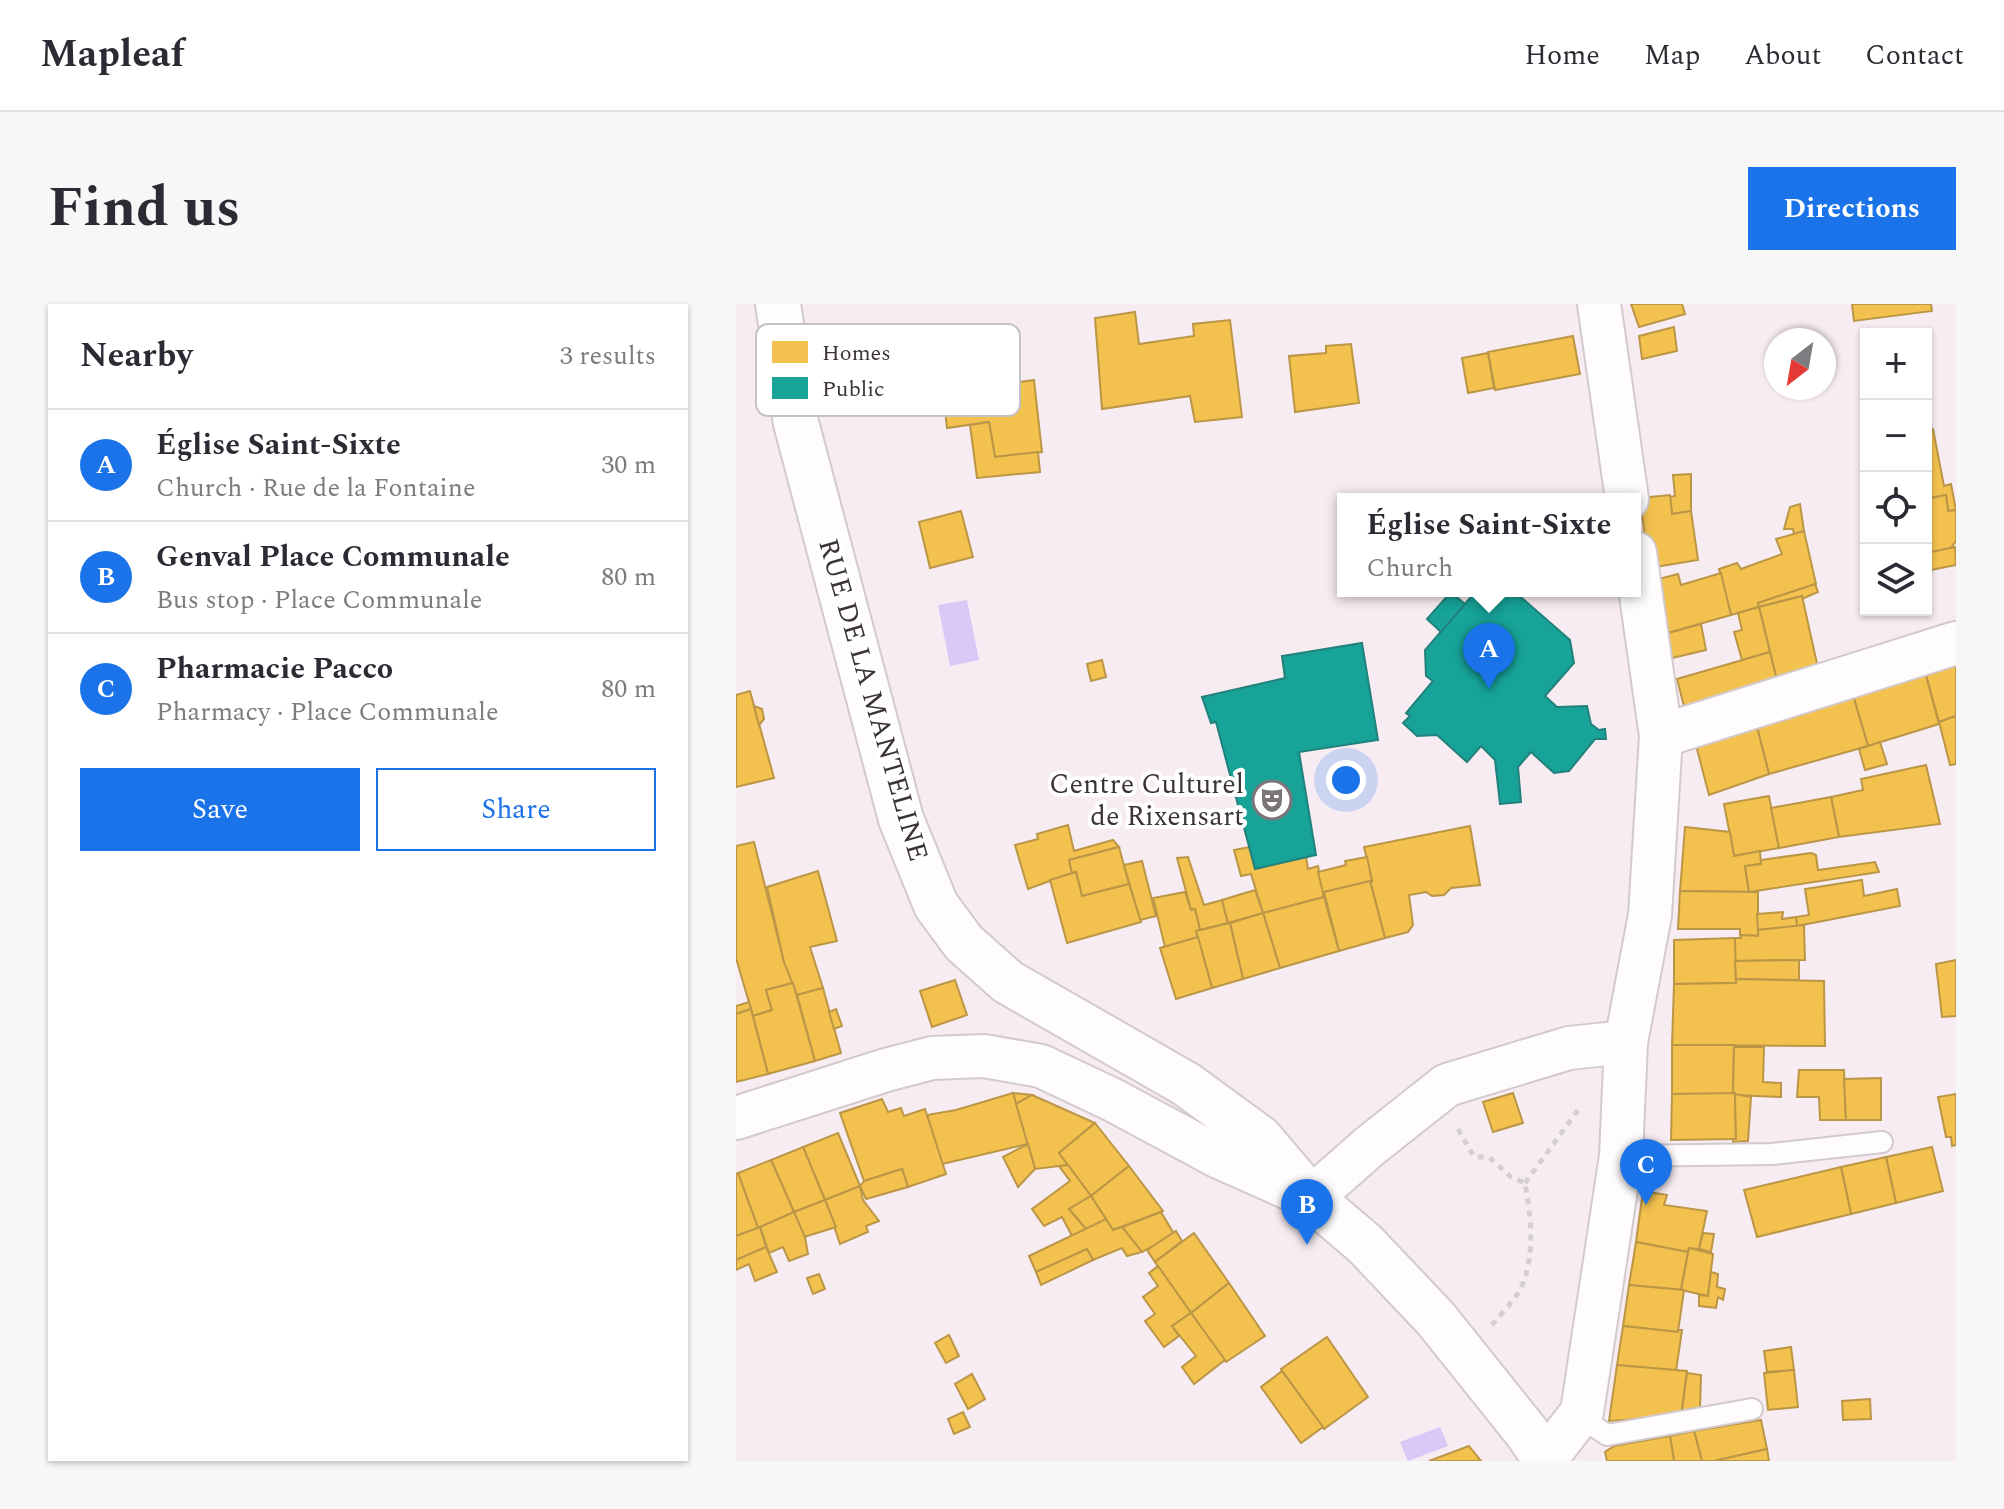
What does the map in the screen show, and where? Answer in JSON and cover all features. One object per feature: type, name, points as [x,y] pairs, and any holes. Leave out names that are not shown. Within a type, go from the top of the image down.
[{"type":"street","name":"RUE DE LA MANTELINE","points":[[778,304],[781,324]]},
{"type":"street","points":[[1599,304],[1626,493]]},
{"type":"street","name":"RUE DE LA MANTELINE","points":[[795,416],[901,819],[936,905],[964,943],[1008,982],[1186,1084],[1260,1138],[1311,1198],[1365,1244],[1436,1319],[1546,1461]]},
{"type":"street","points":[[1546,1461],[1582,1412],[1621,1156],[1626,1042],[1650,915],[1661,736],[1641,595]]},
{"type":"street","points":[[1661,736],[1956,643]]},
{"type":"street","points":[[736,1118],[932,1058],[984,1056],[1041,1066],[1113,1100],[1217,1156],[1311,1198],[1447,1085],[1569,1048],[1626,1042]]},
{"type":"lane","points":[[1621,1156],[1772,1154],[1882,1142]]},
{"type":"lane","points":[[1579,1416],[1607,1435],[1752,1409]]},
{"type":"path","points":[[1447,1085],[1448,1108],[1474,1157],[1489,1157],[1511,1177],[1525,1183]]},
{"type":"path","points":[[1467,1357],[1519,1290],[1529,1262],[1530,1247],[1531,1217],[1525,1183],[1581,1105]]},
{"type":"shaded area","points":[[967,600],[979,660],[950,666],[938,605]]},
{"type":"shaded area","points":[[1440,1427],[1448,1446],[1408,1461],[1400,1442]]},
{"type":"building: Homes","points":[[1631,304],[1682,304],[1685,314],[1639,327]]},
{"type":"building: Homes","points":[[1852,304],[1931,304],[1932,311],[1854,321]]},
{"type":"building: Homes","points":[[1135,312],[1139,344],[1194,336],[1193,324],[1230,320],[1242,417],[1195,422],[1190,396],[1102,409],[1095,318]]},
{"type":"building: Homes","points":[[1674,327],[1677,351],[1642,359],[1639,336]]},
{"type":"building: Homes","points":[[1573,336],[1580,374],[1495,390],[1488,352]]},
{"type":"building: Homes","points":[[1351,344],[1359,403],[1295,412],[1289,356],[1326,353],[1326,346]]},
{"type":"building: Homes","points":[[1488,353],[1494,388],[1468,393],[1462,358]]},
{"type":"building: Homes","points":[[1034,380],[1042,452],[995,457],[989,422],[947,428],[946,416],[1020,416],[1020,382]]},
{"type":"building: Homes","points":[[989,422],[995,457],[1038,452],[1040,472],[977,478],[970,425]]},
{"type":"building: Homes","points":[[1932,429],[1944,486],[1951,484],[1956,510],[1948,511],[1946,495],[1932,498]]},
{"type":"building: Homes","points":[[1691,474],[1691,511],[1672,514],[1670,497],[1675,496],[1673,475]]},
{"type":"building: Homes","points":[[1670,495],[1672,514],[1691,511],[1698,560],[1649,568],[1641,498]]},
{"type":"building: Homes","points":[[1946,495],[1948,511],[1956,510],[1956,541],[1950,549],[1932,552],[1932,498]]},
{"type":"building: Homes","points":[[1800,504],[1804,531],[1794,534],[1793,529],[1784,529],[1790,507]]},
{"type":"building: Homes","points":[[961,511],[973,557],[930,568],[919,522]]},
{"type":"building: Homes","points":[[1804,531],[1816,584],[1731,615],[1719,569],[1737,563],[1741,569],[1782,554],[1776,539]]},
{"type":"building: Homes","points":[[1955,547],[1956,565],[1932,570],[1932,552]]},
{"type":"building: Homes","points":[[1721,573],[1731,615],[1661,635],[1651,581],[1678,574],[1681,585]]},
{"type":"building: Homes","points":[[1815,584],[1818,592],[1802,599],[1802,596],[1759,607],[1758,603]]},
{"type":"building: Homes","points":[[1802,596],[1820,677],[1779,689],[1759,607]]},
{"type":"building: Homes","points":[[1759,607],[1770,652],[1742,660],[1734,632],[1742,630],[1738,613]]},
{"type":"building: Homes","points":[[1701,624],[1706,650],[1664,660],[1661,635]]},
{"type":"building: Homes","points":[[1770,652],[1779,689],[1686,714],[1677,679]]},
{"type":"building: Homes","points":[[1956,658],[1956,716],[1939,722],[1924,668]]},
{"type":"building: Homes","points":[[1102,660],[1106,677],[1091,681],[1087,664]]},
{"type":"building: Homes","points":[[1924,668],[1939,724],[1868,746],[1852,692]]},
{"type":"building: Homes","points":[[750,691],[774,778],[736,787],[736,695]]},
{"type":"building: Homes","points":[[1852,692],[1868,746],[1769,774],[1756,723]]},
{"type":"building: Homes","points":[[754,706],[762,709],[764,719],[759,725]]},
{"type":"building: Homes","points":[[1956,716],[1956,764],[1950,765],[1939,722]]},
{"type":"building: Homes","points":[[1756,723],[1769,774],[1709,795],[1697,749],[1709,737]]},
{"type":"building: Homes","points":[[1880,742],[1887,764],[1865,770],[1859,749]]},
{"type":"building: Homes","points":[[1926,765],[1940,824],[1839,837],[1831,797],[1863,790],[1861,779]]},
{"type":"building: Homes","points":[[1769,796],[1779,848],[1734,856],[1724,804]]},
{"type":"building: Homes","points":[[1831,797],[1839,837],[1779,848],[1771,808]]},
{"type":"building: Homes","points":[[1068,825],[1074,851],[1113,840],[1119,847],[1069,860],[1072,873],[1028,889],[1015,845],[1038,839],[1037,834]]},
{"type":"building: Homes","points":[[1470,826],[1480,885],[1451,888],[1444,895],[1432,896],[1426,892],[1409,895],[1413,925],[1408,932],[1385,938],[1364,847]]},
{"type":"building: Homes","points":[[1685,827],[1730,832],[1734,856],[1760,851],[1761,864],[1745,866],[1749,892],[1680,891]]},
{"type":"building: Homes","points":[[754,842],[784,962],[793,983],[766,990],[772,1010],[753,1016],[736,958],[736,846]]},
{"type":"building: Homes","points":[[1119,847],[1129,884],[1082,896],[1076,872],[1072,873],[1069,860]]},
{"type":"building: Homes","points":[[1250,847],[1255,869],[1306,857],[1308,869],[1318,866],[1324,897],[1263,913],[1251,874],[1241,876],[1234,850]]},
{"type":"building: Homes","points":[[1811,853],[1816,855],[1818,870],[1875,862],[1879,872],[1749,892],[1745,866],[1761,864],[1761,860]]},
{"type":"building: Homes","points":[[1188,857],[1204,905],[1222,900],[1228,923],[1200,930],[1195,909],[1191,910],[1177,858]]},
{"type":"building: Homes","points":[[1367,857],[1372,881],[1324,892],[1324,897],[1318,872],[1346,865],[1345,861]]},
{"type":"building: Homes","points":[[1142,861],[1156,916],[1140,920],[1124,865]]},
{"type":"building: Homes","points":[[818,871],[837,941],[810,947],[823,988],[797,995],[784,962],[767,887]]},
{"type":"building: Homes","points":[[1076,872],[1082,896],[1129,884],[1141,922],[1067,943],[1050,880]]},
{"type":"building: Homes","points":[[1862,880],[1864,896],[1897,889],[1900,906],[1797,926],[1796,917],[1809,915],[1805,889]]},
{"type":"building: Homes","points":[[1370,881],[1385,938],[1339,951],[1324,892]]},
{"type":"building: Homes","points":[[1255,890],[1263,913],[1228,923],[1222,900]]},
{"type":"building: Homes","points":[[1680,891],[1758,892],[1758,936],[1740,935],[1740,929],[1678,929]]},
{"type":"building: Homes","points":[[1185,892],[1191,910],[1195,909],[1200,930],[1196,931],[1198,937],[1165,947],[1153,898]]},
{"type":"building: Homes","points":[[1324,897],[1339,951],[1280,968],[1263,913]]},
{"type":"building: Homes","points":[[1783,912],[1782,919],[1796,917],[1797,926],[1758,930],[1757,914]]},
{"type":"building: Homes","points":[[1263,913],[1280,968],[1243,979],[1230,923]]},
{"type":"building: Homes","points":[[1230,923],[1243,979],[1212,988],[1196,931]]},
{"type":"building: Homes","points":[[1804,925],[1805,960],[1735,961],[1735,938],[1741,938],[1740,935],[1758,936],[1758,930]]},
{"type":"building: Homes","points":[[1198,937],[1212,988],[1176,999],[1160,948]]},
{"type":"building: Homes","points":[[1735,938],[1736,983],[1674,984],[1674,940]]},
{"type":"building: Homes","points":[[1799,960],[1799,980],[1736,979],[1735,961]]},
{"type":"building: Homes","points":[[1956,960],[1956,1016],[1942,1017],[1936,964]]},
{"type":"building: Homes","points":[[1736,979],[1824,981],[1825,1046],[1672,1045],[1674,984],[1736,983]]},
{"type":"building: Homes","points":[[955,980],[967,1015],[932,1027],[920,991]]},
{"type":"building: Homes","points":[[793,983],[815,1061],[768,1074],[753,1016],[772,1010],[766,990]]},
{"type":"building: Homes","points":[[823,988],[841,1053],[815,1061],[797,995]]},
{"type":"building: Homes","points":[[749,1002],[751,1009],[736,1014],[736,1006]]},
{"type":"building: Homes","points":[[751,1009],[768,1074],[736,1082],[736,1014]]},
{"type":"building: Homes","points":[[836,1009],[842,1026],[834,1029],[829,1012]]},
{"type":"building: Homes","points":[[1672,1045],[1734,1045],[1733,1095],[1672,1094]]},
{"type":"building: Homes","points":[[1734,1047],[1764,1047],[1763,1082],[1781,1083],[1781,1097],[1733,1095]]},
{"type":"building: Homes","points":[[1799,1070],[1844,1070],[1846,1120],[1820,1120],[1819,1097],[1797,1097]]},
{"type":"building: Homes","points":[[1881,1078],[1881,1120],[1846,1120],[1844,1079]]},
{"type":"building: Homes","points":[[1013,1093],[1032,1095],[1016,1104]]},
{"type":"building: Homes","points":[[1013,1093],[1028,1144],[942,1164],[927,1115]]},
{"type":"building: Homes","points":[[1513,1093],[1523,1123],[1493,1132],[1483,1102]]},
{"type":"building: Homes","points":[[1735,1093],[1736,1139],[1671,1140],[1672,1094]]},
{"type":"building: Homes","points":[[1735,1094],[1751,1097],[1748,1141],[1733,1142],[1736,1139]]},
{"type":"building: Homes","points":[[1956,1094],[1956,1145],[1952,1146],[1951,1137],[1946,1137],[1938,1097]]},
{"type":"building: Homes","points":[[1032,1095],[1095,1123],[1059,1153],[1068,1165],[1035,1169],[1016,1104]]},
{"type":"building: Homes","points":[[882,1099],[888,1112],[901,1108],[904,1116],[925,1109],[946,1174],[908,1187],[902,1169],[864,1181],[840,1113]]},
{"type":"building: Homes","points":[[1095,1123],[1129,1166],[1091,1196],[1059,1153]]},
{"type":"building: Homes","points":[[838,1133],[860,1186],[825,1200],[803,1147]]},
{"type":"building: Homes","points":[[1028,1144],[1035,1169],[1018,1187],[1003,1157]]},
{"type":"building: Homes","points":[[803,1147],[825,1200],[794,1212],[771,1160]]},
{"type":"building: Homes","points":[[1932,1147],[1943,1191],[1896,1203],[1886,1157]]},
{"type":"building: Homes","points":[[1886,1157],[1896,1203],[1851,1214],[1841,1167]]},
{"type":"building: Homes","points":[[771,1160],[794,1212],[758,1228],[738,1173]]},
{"type":"building: Homes","points":[[1068,1165],[1091,1196],[1069,1209],[1087,1230],[1072,1236],[1062,1217],[1044,1226],[1032,1209],[1070,1181],[1059,1166]]},
{"type":"building: Homes","points":[[1129,1166],[1163,1211],[1113,1230],[1091,1196]]},
{"type":"building: Homes","points":[[1841,1167],[1851,1214],[1757,1237],[1744,1190]]},
{"type":"building: Homes","points":[[902,1169],[908,1187],[866,1199],[860,1186],[864,1181]]},
{"type":"building: Homes","points":[[736,1174],[758,1228],[736,1236]]},
{"type":"building: Homes","points":[[860,1186],[863,1200],[879,1221],[866,1226],[868,1232],[840,1244],[825,1200]]},
{"type":"building: Homes","points":[[1643,1191],[1667,1195],[1664,1205],[1707,1211],[1699,1249],[1689,1248],[1688,1252],[1636,1242]]},
{"type":"building: Homes","points":[[1091,1196],[1106,1219],[1087,1230],[1069,1209]]},
{"type":"building: Homes","points":[[825,1200],[836,1227],[804,1237],[794,1212]]},
{"type":"building: Homes","points":[[794,1212],[805,1237],[808,1254],[789,1261],[783,1247],[769,1253],[760,1227]]},
{"type":"building: Homes","points":[[1161,1212],[1174,1234],[1142,1252],[1122,1227]]},
{"type":"building: Homes","points":[[1106,1219],[1113,1230],[1122,1227],[1142,1252],[1127,1256],[1122,1248],[1093,1260],[1087,1249],[1036,1272],[1029,1256]]},
{"type":"building: Homes","points":[[760,1227],[766,1247],[736,1260],[736,1236]]},
{"type":"building: Homes","points":[[1176,1231],[1182,1241],[1155,1262],[1147,1250]]},
{"type":"building: Homes","points":[[1194,1233],[1229,1283],[1191,1313],[1155,1262]]},
{"type":"building: Homes","points":[[1703,1233],[1714,1234],[1711,1252],[1699,1249]]},
{"type":"building: Homes","points":[[1636,1242],[1688,1252],[1681,1290],[1629,1285]]},
{"type":"building: Homes","points":[[766,1247],[777,1272],[755,1281],[749,1264],[736,1270],[736,1260]]},
{"type":"building: Homes","points":[[1689,1248],[1713,1254],[1708,1296],[1681,1290]]},
{"type":"building: Homes","points":[[1087,1249],[1093,1260],[1041,1285],[1036,1272]]},
{"type":"building: Homes","points":[[1158,1266],[1191,1313],[1172,1326],[1179,1336],[1164,1347],[1145,1321],[1155,1314],[1143,1297],[1158,1286],[1149,1273]]},
{"type":"building: Homes","points":[[1711,1272],[1718,1274],[1717,1287],[1725,1289],[1723,1300],[1718,1297],[1716,1308],[1699,1306],[1699,1295],[1708,1296]]},
{"type":"building: Homes","points":[[819,1274],[825,1289],[813,1294],[807,1278]]},
{"type":"building: Homes","points":[[1229,1283],[1265,1336],[1226,1362],[1191,1313]]},
{"type":"building: Homes","points":[[1629,1285],[1684,1290],[1678,1332],[1623,1326]]},
{"type":"building: Homes","points":[[1191,1313],[1225,1360],[1194,1384],[1182,1367],[1196,1356],[1172,1326]]},
{"type":"building: Homes","points":[[1623,1326],[1682,1330],[1676,1371],[1617,1365]]},
{"type":"building: Homes","points":[[949,1335],[959,1356],[946,1363],[935,1343]]},
{"type":"building: Homes","points":[[1327,1337],[1368,1397],[1324,1429],[1281,1369]]},
{"type":"building: Homes","points":[[1791,1347],[1794,1370],[1767,1372],[1764,1351]]},
{"type":"building: Homes","points":[[1617,1365],[1687,1371],[1681,1416],[1609,1421]]},
{"type":"building: Homes","points":[[1794,1370],[1798,1407],[1768,1410],[1764,1373]]},
{"type":"building: Homes","points":[[1282,1371],[1323,1427],[1301,1443],[1261,1387]]},
{"type":"building: Homes","points":[[1687,1373],[1701,1375],[1700,1411],[1682,1410]]},
{"type":"building: Homes","points":[[972,1374],[985,1399],[968,1409],[955,1384]]},
{"type":"building: Homes","points":[[1870,1399],[1871,1419],[1843,1420],[1842,1401]]},
{"type":"building: Homes","points":[[963,1412],[970,1427],[954,1434],[948,1419]]},
{"type":"building: Homes","points":[[1761,1420],[1767,1449],[1702,1461],[1694,1431]]},
{"type":"building: Homes","points":[[1694,1431],[1702,1461],[1674,1461],[1670,1436]]},
{"type":"building: Homes","points":[[1670,1436],[1674,1461],[1607,1461],[1605,1452],[1614,1446]]},
{"type":"building: Homes","points":[[1469,1446],[1481,1461],[1429,1461]]},
{"type":"building: Homes","points":[[1767,1449],[1769,1461],[1714,1461]]},
{"type":"building: Public","points":[[1447,597],[1457,597],[1465,604],[1441,632],[1427,619]]},
{"type":"building: Public","points":[[1471,597],[1521,597],[1570,640],[1574,663],[1545,696],[1557,707],[1587,706],[1591,724],[1599,730],[1605,729],[1606,739],[1595,739],[1569,771],[1554,773],[1531,752],[1518,767],[1521,802],[1500,804],[1495,760],[1481,746],[1467,762],[1437,735],[1417,736],[1403,723],[1410,716],[1406,713],[1433,681],[1426,676],[1425,650]]},
{"type":"building: Public","name":"Centre Culturel de Rixensart","points":[[1362,643],[1378,740],[1299,752],[1316,855],[1255,869],[1216,722],[1211,723],[1202,697],[1285,678],[1282,656]]},
{"type":"place","name":"Église Saint-Sixte","points":[[1489,689]]},
{"type":"place","name":"Centre Culturel de Rixensart","points":[[1272,800]]},
{"type":"place","name":"Pharmacie Pacco","points":[[1646,1205]]},
{"type":"place","name":"Genval Place Communale","points":[[1307,1245]]}]
